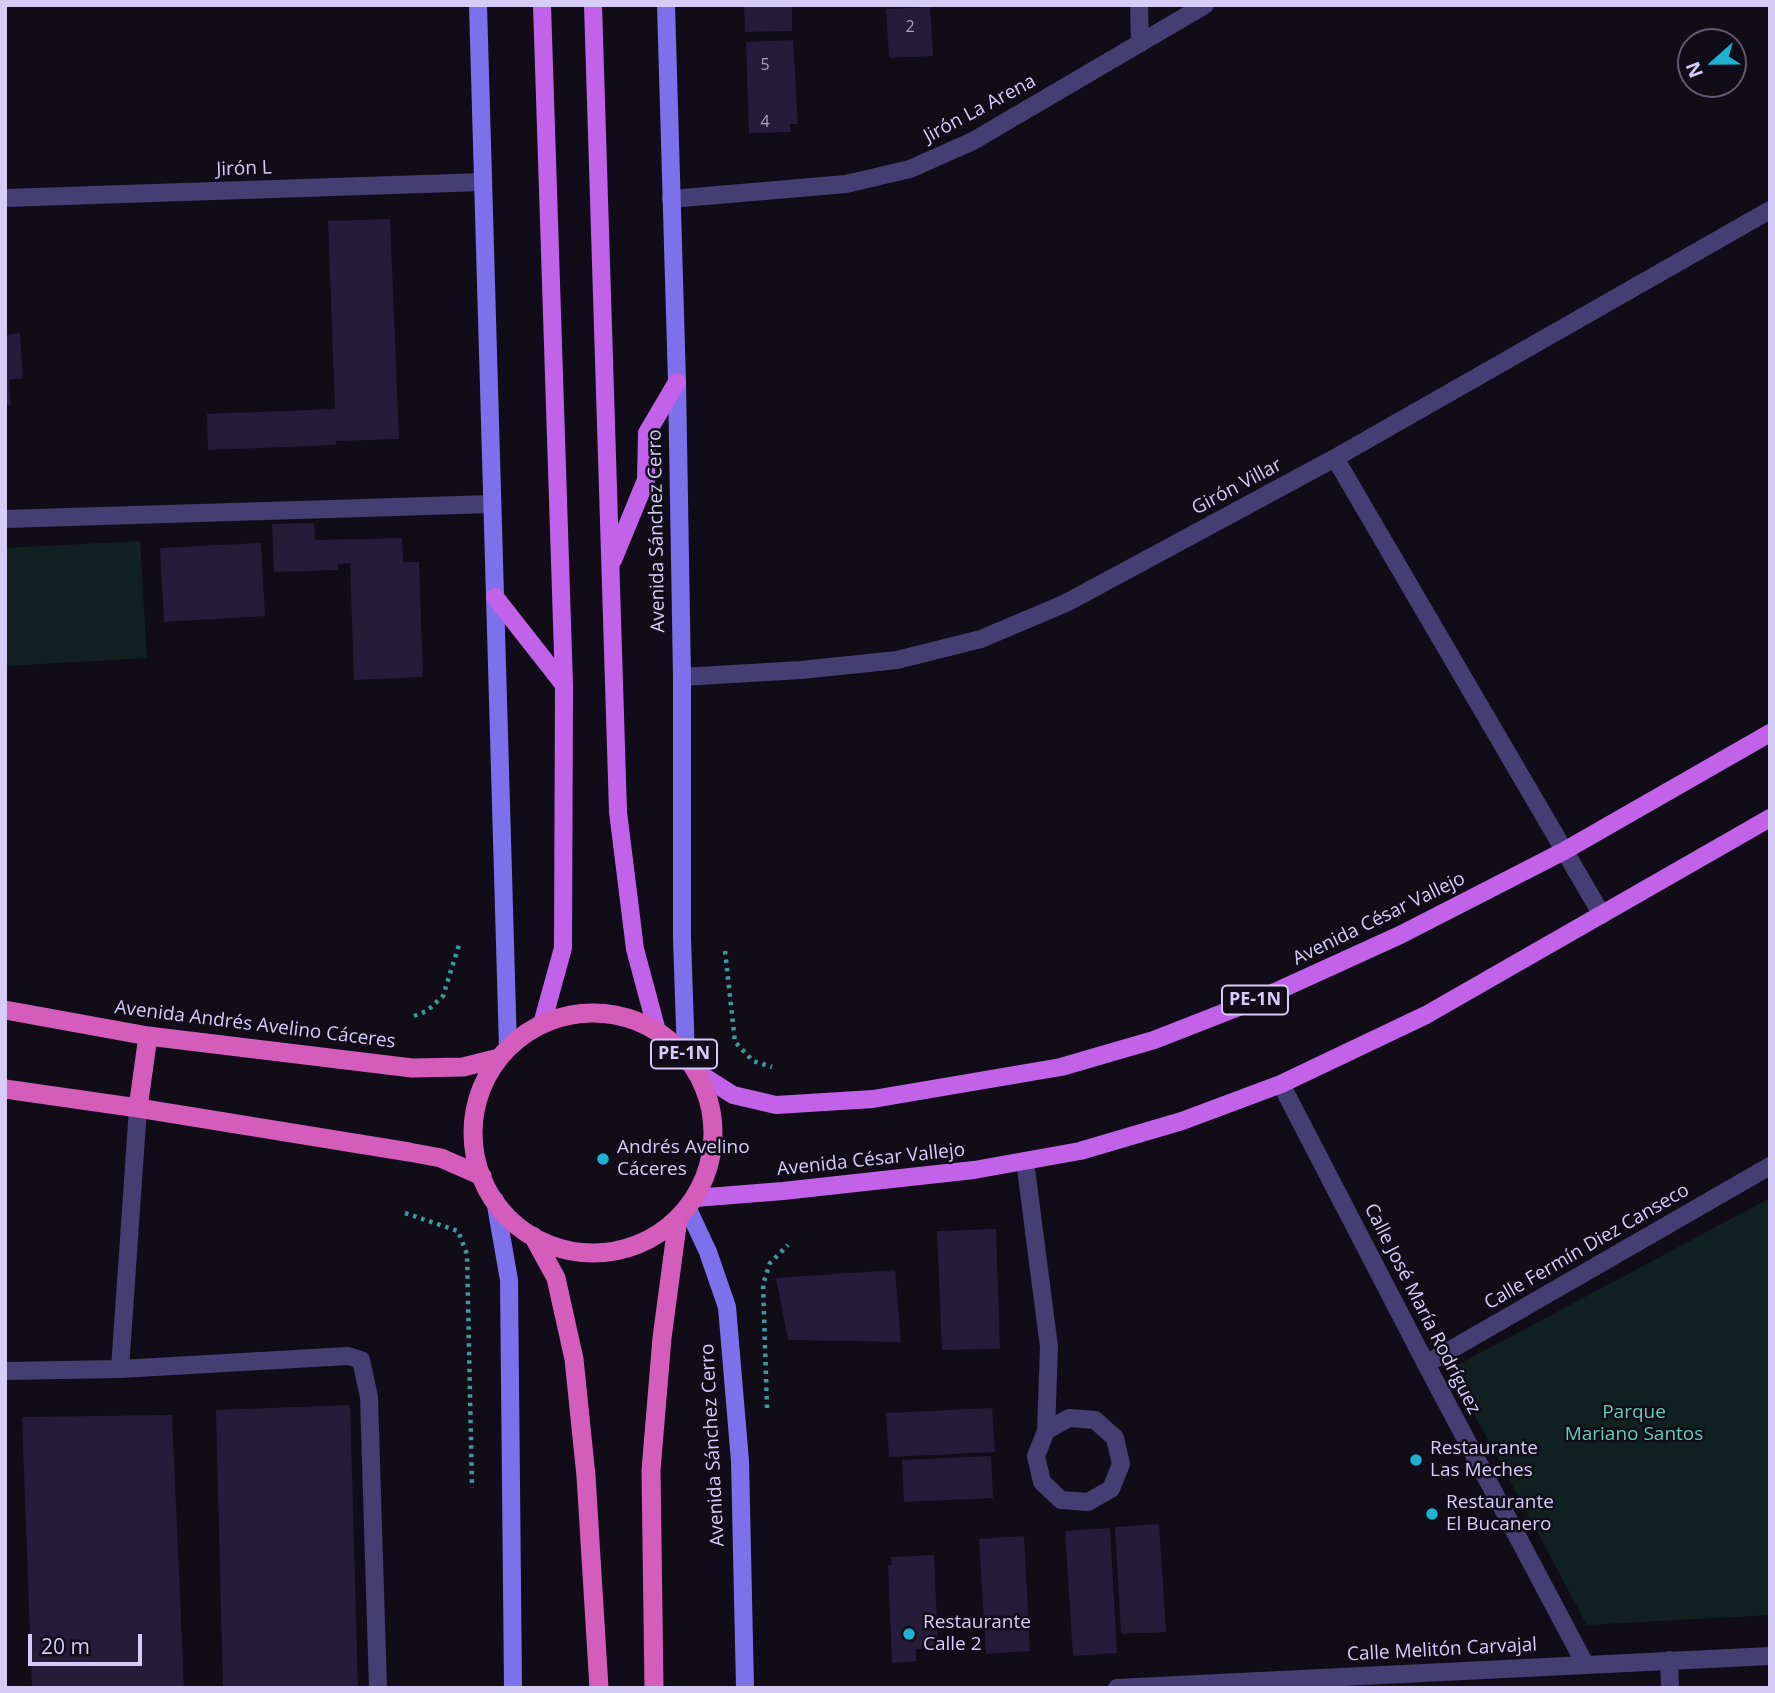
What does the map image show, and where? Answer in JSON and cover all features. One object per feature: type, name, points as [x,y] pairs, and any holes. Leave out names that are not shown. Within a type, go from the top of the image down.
[{"type":"highway","name":"Avenida Andrés Avelino Cáceres","points":[[5,1010],[148,1036],[412,1068],[463,1067],[504,1053]]},
{"type":"highway","name":"PE-1N","points":[[654,1688],[652,1470],[663,1338],[687,1208],[709,1163],[713,1126],[707,1098],[691,1064],[657,1031],[620,1015],[581,1013],[561,1017],[524,1034],[504,1053],[488,1075],[475,1115],[476,1156],[482,1176],[495,1200],[512,1220],[533,1236],[553,1245],[598,1253],[641,1243],[661,1232],[687,1208]]},
{"type":"highway","points":[[138,1108],[148,1036]]},
{"type":"highway","points":[[5,1089],[441,1158],[482,1176]]},
{"type":"highway","name":"PE-1N","points":[[533,1236],[556,1278],[574,1359],[586,1476],[600,1688]]},
{"type":"main road","points":[[478,5],[495,597],[504,1053]]},
{"type":"main road","points":[[542,5],[564,685],[563,948],[542,1024]]},
{"type":"main road","points":[[593,5],[618,812],[635,949],[657,1031]]},
{"type":"main road","name":"Avenida Sánchez Cerro","points":[[666,5],[677,382],[682,677],[682,938],[691,1064]]},
{"type":"main road","points":[[611,566],[646,480],[647,433],[677,382]]},
{"type":"main road","points":[[495,597],[564,685]]},
{"type":"main road","name":"Avenida César Vallejo","points":[[691,1064],[733,1095],[776,1105],[873,1099],[1062,1067],[1154,1040],[1264,997],[1400,935],[1564,851],[1770,733]]},
{"type":"main road","name":"Avenida César Vallejo","points":[[687,1208],[974,1170],[1080,1152],[1182,1121],[1281,1084],[1426,1015],[1770,818]]},
{"type":"main road","points":[[495,1200],[509,1280],[513,1688]]},
{"type":"main road","name":"Avenida Sánchez Cerro","points":[[687,1208],[708,1252],[727,1307],[740,1461],[745,1688]]},
{"type":"street","points":[[1139,5],[1140,43]]},
{"type":"street","name":"Jirón La Arena","points":[[671,199],[846,184],[910,169],[973,141],[1205,5]]},
{"type":"street","name":"Jirón L","points":[[5,198],[483,182]]},
{"type":"street","name":"Girón Villar","points":[[682,677],[801,670],[897,660],[981,639],[1066,604],[1335,458],[1770,210]]},
{"type":"street","points":[[1335,458],[1602,915]]},
{"type":"street","points":[[5,519],[492,504]]},
{"type":"street","name":"Calle José María Rodríguez","points":[[1281,1084],[1585,1664]]},
{"type":"street","points":[[120,1369],[138,1108]]},
{"type":"street","points":[[1025,1161],[1049,1347],[1046,1432],[1036,1456],[1042,1482],[1061,1500],[1088,1502],[1111,1489],[1121,1464],[1115,1438],[1095,1420],[1069,1418],[1046,1432]]},
{"type":"street","name":"Calle Fermín Diez Canseco","points":[[1426,1364],[1770,1166]]},
{"type":"street","points":[[5,1371],[120,1369],[348,1356],[361,1360],[369,1397],[377,1688]]},
{"type":"street","name":"Calle Melitón Carvajal","points":[[1117,1688],[1770,1656]]},
{"type":"street","points":[[1669,1660],[1670,1688]]},
{"type":"path","points":[[414,1016],[427,1011],[443,996],[459,945]]},
{"type":"path","points":[[725,951],[736,1042],[752,1061],[772,1067]]},
{"type":"path","points":[[405,1213],[458,1231],[467,1254],[472,1488]]},
{"type":"path","points":[[767,1418],[763,1284],[771,1263],[788,1245]]},
{"type":"green space","points":[[140,541],[147,658],[5,666],[5,548]]},
{"type":"green space","name":"Parque Mariano Santos","points":[[1770,1198],[1770,1615],[1587,1625],[1450,1369]]},
{"type":"building","points":[[744,5],[792,5],[792,31],[745,32]]},
{"type":"building","points":[[930,7],[933,56],[889,58],[886,9]]},
{"type":"building","points":[[793,40],[798,124],[790,124],[791,132],[749,133],[746,42]]},
{"type":"building","points":[[390,219],[399,439],[336,441],[336,445],[208,450],[207,414],[335,409],[328,221]]},
{"type":"building","points":[[20,333],[23,378],[9,380],[11,405],[5,405],[5,335]]},
{"type":"building","points":[[314,523],[315,540],[402,538],[403,562],[419,562],[423,677],[354,680],[350,563],[338,564],[338,570],[274,572],[272,524]]},
{"type":"building","points":[[261,543],[265,616],[164,622],[160,548]]},
{"type":"building","points":[[996,1229],[1000,1349],[942,1350],[937,1231]]},
{"type":"building","points":[[895,1270],[901,1342],[788,1340],[776,1278]]},
{"type":"building","points":[[350,1405],[358,1688],[223,1688],[216,1410]]},
{"type":"building","points":[[992,1408],[995,1452],[889,1457],[886,1413]]},
{"type":"building","points":[[172,1415],[184,1688],[32,1688],[22,1417]]},
{"type":"building","points":[[991,1456],[993,1498],[904,1502],[902,1460]]},
{"type":"building","points":[[1159,1524],[1166,1632],[1121,1634],[1115,1527]]},
{"type":"building","points":[[1110,1528],[1117,1653],[1073,1656],[1065,1531]]},
{"type":"building","points":[[1024,1536],[1030,1651],[986,1654],[979,1539]]},
{"type":"building","points":[[934,1555],[938,1648],[916,1649],[916,1661],[892,1663],[888,1565],[892,1565],[891,1557]]},
{"type":"place","name":"Andrés Avelino Cáceres","points":[[603,1159]]},
{"type":"place","name":"Restaurante Las Meches","points":[[1416,1460]]},
{"type":"place","name":"Restaurante El Bucanero","points":[[1432,1514]]},
{"type":"place","name":"Restaurante Calle 2","points":[[909,1634]]}]
